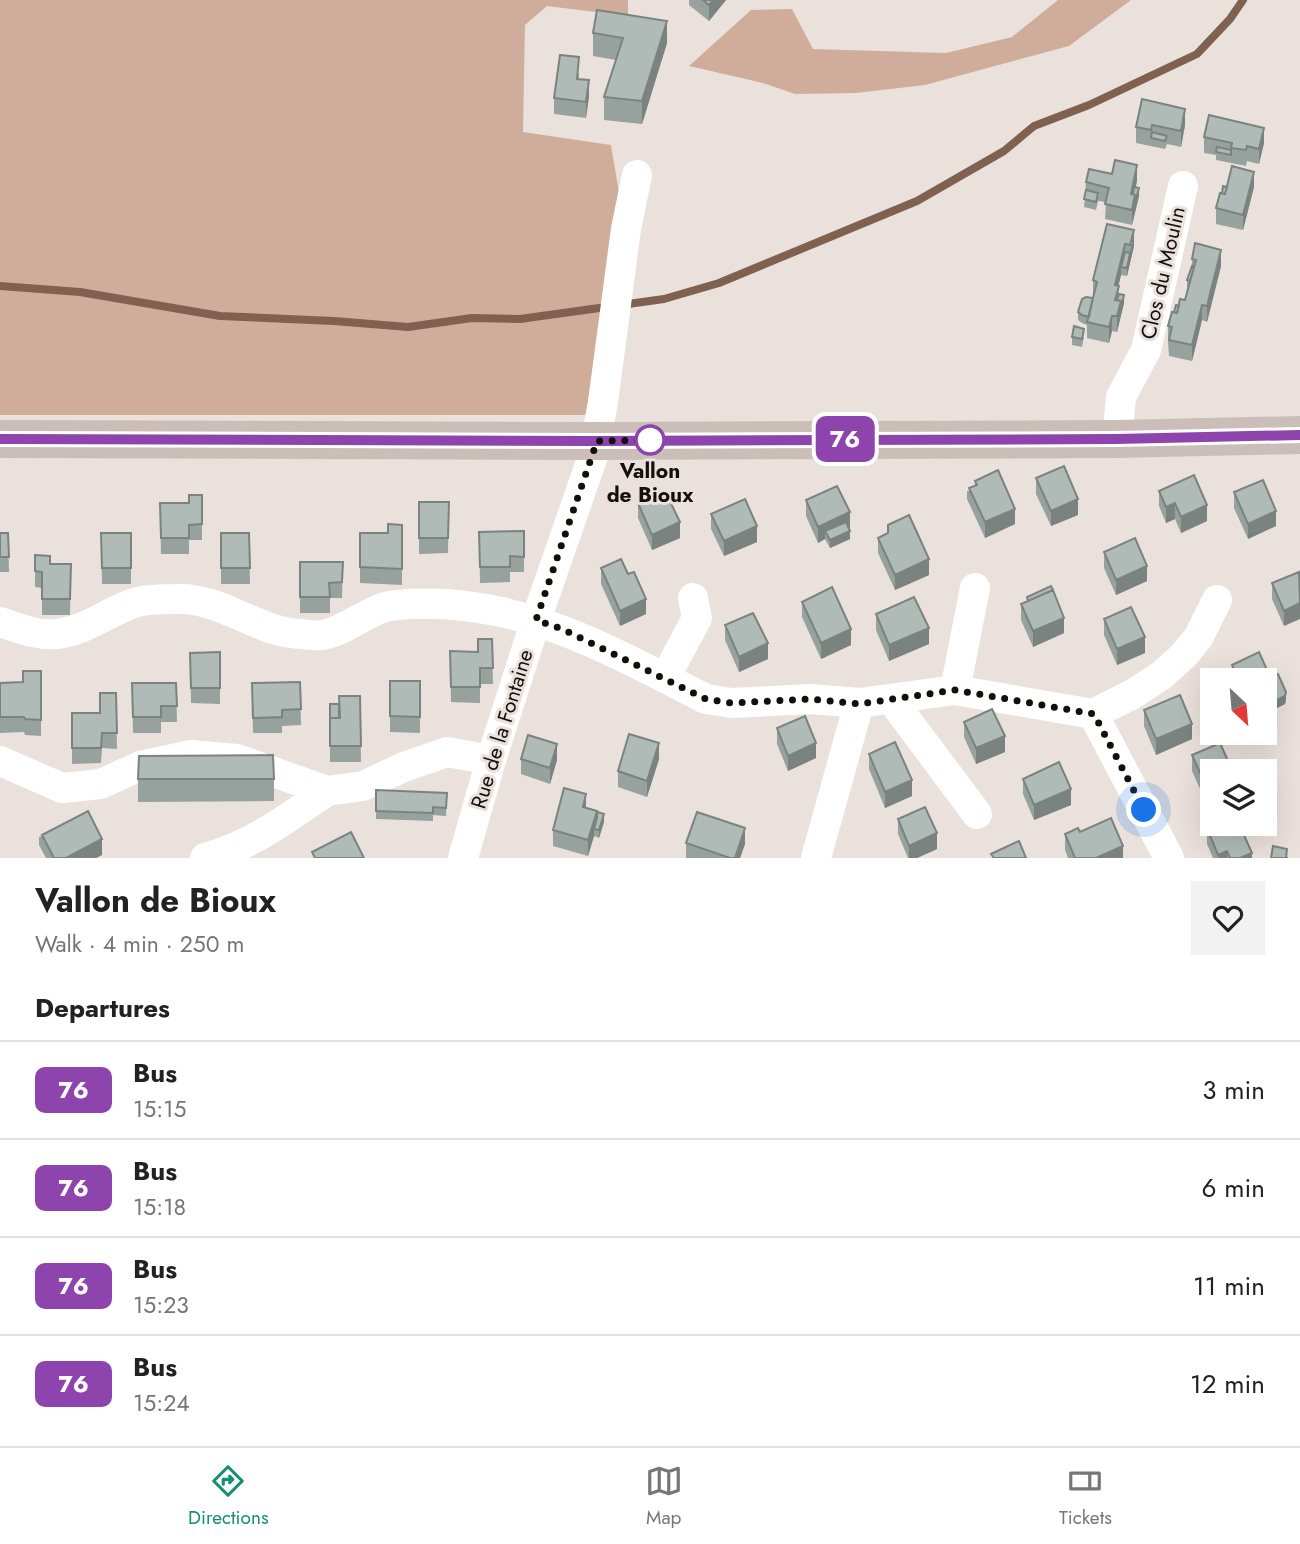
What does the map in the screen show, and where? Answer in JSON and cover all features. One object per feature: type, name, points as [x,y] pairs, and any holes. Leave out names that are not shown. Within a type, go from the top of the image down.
[{"type":"main road","points":[[0,439],[597,441],[1116,439],[1300,435]]},
{"type":"street","name":"Rue de la Fontaine","points":[[463,858],[491,760],[597,441],[626,229],[637,175]]},
{"type":"street","name":"Clos du Moulin","points":[[1116,439],[1121,397],[1146,350],[1183,186]]},
{"type":"street","points":[[955,690],[975,588]]},
{"type":"street","points":[[665,678],[697,618],[693,598]]},
{"type":"street","points":[[0,622],[33,633],[56,634],[95,623],[136,602],[180,599],[214,603],[258,625],[298,634],[323,635],[393,605],[434,603],[488,609],[562,629],[706,699],[732,703],[810,699],[859,704],[955,690],[1094,714],[1162,675],[1198,638],[1217,600]]},
{"type":"street","points":[[891,699],[977,814]]},
{"type":"street","points":[[816,858],[859,704]]},
{"type":"street","points":[[1094,714],[1169,858]]},
{"type":"street","points":[[205,858],[266,832],[327,791],[363,786],[404,767],[447,752],[491,760]]},
{"type":"street","points":[[0,761],[62,788],[100,784],[140,766],[191,755],[237,759],[327,791]]},
{"type":"shaded area","points":[[0,0],[628,0],[628,16],[547,6],[525,25],[523,132],[611,145],[619,193],[586,415],[0,415]]},
{"type":"shaded area","points":[[1058,0],[1131,0],[1069,46],[925,85],[856,93],[795,94],[763,83],[689,66],[751,10],[792,9],[813,49],[946,53],[1012,37]]},
{"type":"building","points":[[597,10],[667,21],[642,101],[604,97],[623,38],[593,33]]},
{"type":"building","points":[[560,55],[579,57],[577,79],[589,80],[586,102],[554,98]]},
{"type":"building","points":[[1142,99],[1185,109],[1181,131],[1152,125],[1151,130],[1136,127]]},
{"type":"building","points":[[1209,115],[1264,128],[1259,149],[1247,146],[1246,150],[1231,148],[1232,143],[1204,137]]},
{"type":"building","points":[[1152,132],[1167,136],[1165,141],[1151,138]]},
{"type":"building","points":[[1217,147],[1231,150],[1231,155],[1216,152]]},
{"type":"building","points":[[1115,160],[1137,165],[1131,194],[1135,195],[1132,210],[1105,204],[1109,188],[1086,182],[1089,169],[1112,174]]},
{"type":"building","points":[[1232,166],[1254,172],[1243,215],[1216,208],[1220,193],[1225,194]]},
{"type":"building","points":[[1134,187],[1139,188],[1135,202],[1133,194]]},
{"type":"building","points":[[1086,190],[1098,193],[1096,202],[1084,199]]},
{"type":"building","points":[[1107,224],[1134,230],[1130,245],[1125,244],[1115,285],[1119,286],[1115,300],[1121,301],[1117,316],[1112,316],[1109,327],[1087,322],[1097,282],[1093,280]]},
{"type":"building","points":[[1195,243],[1221,250],[1207,306],[1202,305],[1192,345],[1169,340],[1172,327],[1168,326],[1172,312],[1177,313],[1180,299],[1185,300],[1196,260],[1192,259]]},
{"type":"building","points":[[1125,252],[1130,253],[1127,268],[1121,267]]},
{"type":"building","points":[[1192,266],[1194,267],[1190,281],[1187,280]]},
{"type":"building","points":[[1119,294],[1124,295],[1121,309],[1121,301],[1117,300]]},
{"type":"building","points":[[1093,298],[1089,317],[1078,312],[1082,299]]},
{"type":"building","points":[[1074,326],[1084,329],[1082,339],[1072,337]]},
{"type":"building","points":[[1064,466],[1078,499],[1051,511],[1036,478]]},
{"type":"building","points":[[998,470],[1015,509],[985,522],[969,488],[977,485],[975,481]]},
{"type":"building","points":[[1194,475],[1207,505],[1181,517],[1175,503],[1166,507],[1159,491]]},
{"type":"building","points":[[1263,480],[1276,511],[1248,524],[1234,492]]},
{"type":"building","points":[[837,486],[850,512],[818,527],[806,500]]},
{"type":"building","points":[[665,491],[680,522],[652,535],[638,503]]},
{"type":"building","points":[[189,495],[202,495],[202,524],[189,525],[189,538],[161,538],[160,503],[189,503]]},
{"type":"building","points":[[745,499],[757,526],[724,541],[711,514]]},
{"type":"building","points":[[419,502],[449,502],[448,538],[419,538]]},
{"type":"building","points":[[909,515],[929,559],[895,575],[878,538],[888,533],[888,525]]},
{"type":"building","points":[[846,522],[850,531],[830,540],[825,531]]},
{"type":"building","points":[[388,524],[402,525],[402,569],[360,567],[360,533],[388,533]]},
{"type":"building","points":[[524,531],[524,557],[510,556],[510,567],[480,567],[479,532]]},
{"type":"building","points":[[0,533],[8,533],[9,557],[0,557]]},
{"type":"building","points":[[101,533],[131,533],[131,568],[102,568]]},
{"type":"building","points":[[221,533],[249,533],[250,568],[221,568]]},
{"type":"building","points":[[1135,538],[1147,566],[1116,580],[1104,552]]},
{"type":"building","points":[[35,555],[50,556],[50,564],[71,564],[70,599],[42,599],[42,572],[35,571]]},
{"type":"building","points":[[621,559],[628,574],[634,572],[646,599],[620,611],[601,568]]},
{"type":"building","points":[[300,562],[343,562],[342,582],[329,583],[330,597],[300,597]]},
{"type":"building","points":[[1299,572],[1300,603],[1284,611],[1272,583]]},
{"type":"building","points":[[1051,586],[1053,590],[1028,601],[1027,597]]},
{"type":"building","points":[[832,587],[851,629],[821,643],[802,602]]},
{"type":"building","points":[[1053,590],[1064,618],[1033,631],[1021,604]]},
{"type":"building","points":[[914,597],[929,628],[889,645],[876,614]]},
{"type":"building","points":[[1131,607],[1145,637],[1117,649],[1104,619]]},
{"type":"building","points":[[753,613],[768,643],[739,657],[725,625]]},
{"type":"building","points":[[478,639],[492,639],[493,668],[480,668],[480,687],[451,687],[450,651],[478,652]]},
{"type":"building","points":[[220,652],[220,688],[191,688],[190,653]]},
{"type":"building","points":[[1259,652],[1266,668],[1233,668],[1232,665]]},
{"type":"building","points":[[23,671],[41,671],[41,720],[0,717],[0,683],[23,682]]},
{"type":"building","points":[[1278,674],[1286,692],[1285,696],[1278,700]]},
{"type":"building","points":[[390,681],[420,681],[420,717],[390,716]]},
{"type":"building","points":[[300,682],[301,709],[282,710],[282,717],[253,718],[252,683]]},
{"type":"building","points":[[132,683],[176,683],[177,706],[161,706],[161,717],[133,717]]},
{"type":"building","points":[[100,693],[116,693],[117,733],[102,733],[101,748],[72,748],[72,713],[100,713]]},
{"type":"building","points":[[1180,695],[1192,724],[1156,739],[1144,710]]},
{"type":"building","points":[[339,696],[360,696],[361,746],[330,746],[330,718],[340,718]]},
{"type":"building","points":[[330,704],[339,704],[339,718],[330,718]]},
{"type":"building","points":[[992,709],[1005,736],[976,748],[964,722]]},
{"type":"building","points":[[805,716],[816,743],[788,756],[777,728]]},
{"type":"building","points":[[629,734],[659,743],[647,781],[618,771]]},
{"type":"building","points":[[528,735],[557,744],[550,768],[521,759]]},
{"type":"building","points":[[895,742],[912,780],[885,792],[869,754]]},
{"type":"building","points":[[1213,746],[1221,746],[1227,759],[1200,759],[1200,773],[1192,755]]},
{"type":"building","points":[[273,755],[274,779],[138,779],[139,756]]},
{"type":"building","points":[[1059,762],[1071,789],[1034,805],[1023,779]]},
{"type":"building","points":[[564,788],[586,794],[583,807],[597,811],[588,840],[553,830]]},
{"type":"building","points":[[376,790],[447,793],[446,808],[433,807],[433,813],[376,811]]},
{"type":"building","points":[[925,807],[937,833],[909,846],[898,819]]},
{"type":"building","points":[[88,811],[102,839],[66,858],[54,858],[42,835]]},
{"type":"building","points":[[597,812],[604,814],[599,830],[594,829]]},
{"type":"building","points":[[697,812],[745,828],[735,858],[686,843]]},
{"type":"building","points":[[1111,818],[1123,846],[1096,858],[1075,858],[1065,834],[1078,828],[1080,832]]},
{"type":"building","points":[[351,832],[364,858],[315,858],[312,852]]},
{"type":"building","points":[[1210,836],[1244,836],[1252,853],[1240,858],[1230,858],[1227,851],[1218,855]]},
{"type":"building","points":[[1019,841],[1026,858],[994,858],[991,854]]},
{"type":"building","points":[[1273,846],[1287,849],[1286,858],[1271,858]]},
{"type":"waterway","points":[[0,286],[80,292],[220,316],[408,327],[472,318],[520,319],[664,299],[719,283],[917,201],[1004,151],[1034,126],[1089,105],[1197,54],[1230,19],[1243,0]]},
{"type":"bus line","name":"76","points":[[0,439],[597,441],[1116,439],[1300,435]]},
{"type":"place","name":"Vallon de Bioux","points":[[650,440]]},
{"type":"route","points":[[650,440],[597,441],[536,620],[562,629],[706,699],[732,703],[810,699],[859,704],[955,690],[1094,714],[1144,810]]}]
